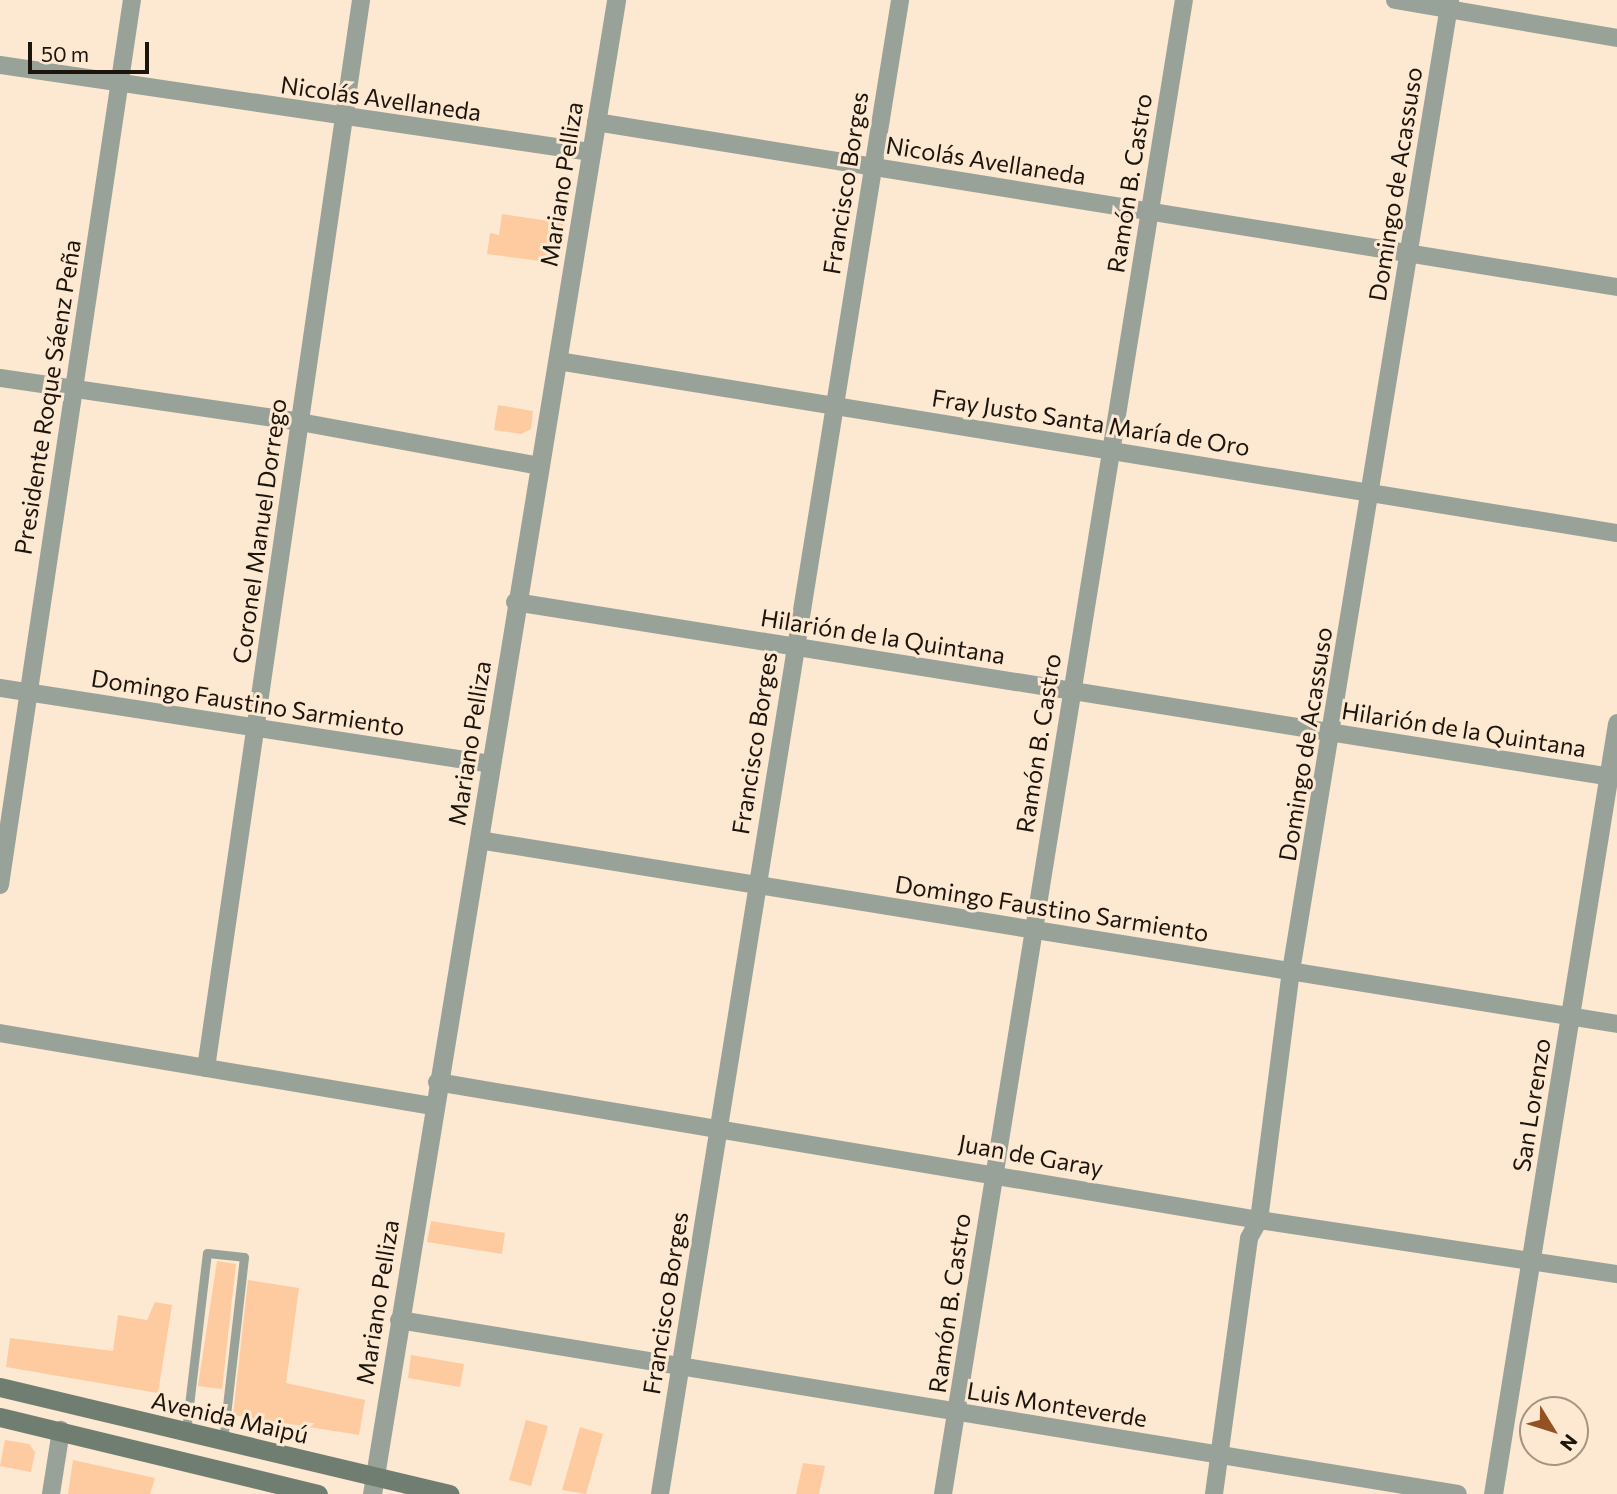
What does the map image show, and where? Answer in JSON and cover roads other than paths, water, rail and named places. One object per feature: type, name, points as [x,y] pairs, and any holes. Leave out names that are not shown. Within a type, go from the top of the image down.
[{"type":"main road","name":"Avenida Maipú","points":[[0,1387],[223,1440],[374,1484],[449,1494]]},
{"type":"main road","points":[[0,1417],[318,1494]]},
{"type":"street","name":"Presidente Roque Sáenz Peña","points":[[0,885],[26,692],[132,0]]},
{"type":"street","name":"Coronel Manuel Dorrego","points":[[206,1068],[361,0]]},
{"type":"street","name":"Mariano Pelliza","points":[[374,1484],[515,602],[558,361],[616,0]]},
{"type":"street","name":"Francisco Borges","points":[[660,1494],[716,1127],[900,0]]},
{"type":"street","name":"Ramón B. Castro","points":[[943,1494],[1184,0]]},
{"type":"street","points":[[1395,0],[1450,4],[1617,38]]},
{"type":"street","name":"Domingo de Acassuso","points":[[1214,1494],[1249,1238],[1259,1220],[1291,971],[1333,734],[1450,4]]},
{"type":"street","name":"Nicolás Avellaneda","points":[[0,65],[342,118],[590,152]]},
{"type":"street","name":"Nicolás Avellaneda","points":[[596,122],[1617,286]]},
{"type":"street","name":"Fray Justo Santa María de Oro","points":[[558,361],[1617,533]]},
{"type":"street","points":[[0,378],[72,392],[300,422],[538,466]]},
{"type":"street","name":"Hilarión de la Quintana","points":[[515,602],[1613,778]]},
{"type":"street","name":"Domingo Faustino Sarmiento","points":[[0,688],[254,730],[490,764]]},
{"type":"street","name":"San Lorenzo","points":[[1493,1494],[1570,1016],[1613,778],[1617,723]]},
{"type":"street","name":"Domingo Faustino Sarmiento","points":[[479,840],[1617,1024]]},
{"type":"street","points":[[0,1033],[433,1106]]},
{"type":"street","name":"Juan de Garay","points":[[437,1082],[993,1172],[1259,1220],[1617,1274]]},
{"type":"street","name":"Luis Monteverde","points":[[399,1320],[1458,1494]]},
{"type":"street","points":[[51,1494],[61,1430]]},
{"type":"lane","points":[[186,1432],[207,1253],[244,1257],[223,1440]]}]
